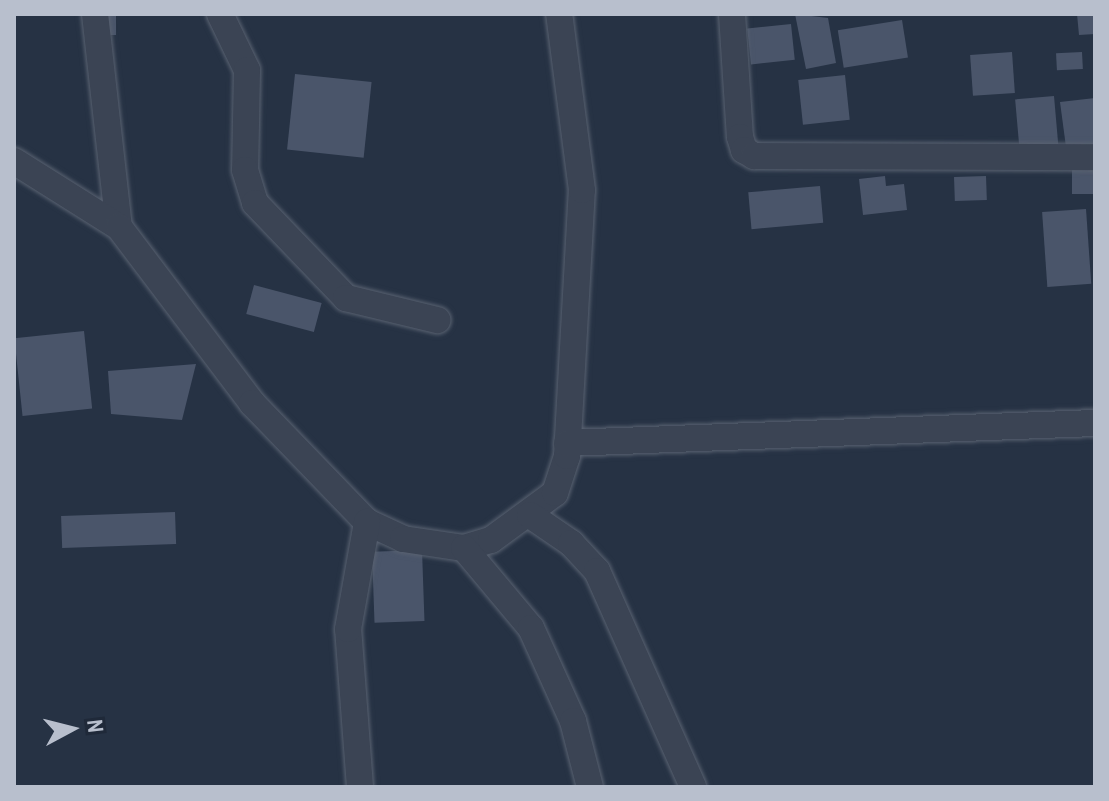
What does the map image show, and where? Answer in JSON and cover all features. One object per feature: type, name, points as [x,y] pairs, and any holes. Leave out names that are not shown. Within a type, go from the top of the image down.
[{"type":"street","points":[[95,14],[119,227]]},
{"type":"street","points":[[220,14],[247,70],[245,170],[255,203],[346,298],[437,320]]},
{"type":"street","points":[[14,161],[119,227],[252,403],[367,522],[403,539],[464,548],[491,540],[530,515],[555,493],[567,443],[582,190],[559,14]]},
{"type":"street","points":[[732,14],[740,137],[744,150],[754,156],[1095,157]]},
{"type":"street","points":[[567,443],[1095,423]]},
{"type":"street","points":[[530,515],[571,543],[597,571],[693,787]]},
{"type":"street","points":[[360,787],[348,629],[367,522]]},
{"type":"street","points":[[464,548],[531,628],[573,721],[590,787]]},
{"type":"building","points":[[100,14],[116,14],[116,35],[100,35]]},
{"type":"building","points":[[795,14],[828,18],[836,63],[806,69]]},
{"type":"building","points":[[1077,14],[1095,14],[1095,34],[1079,35]]},
{"type":"building","points":[[902,20],[908,58],[844,68],[838,30]]},
{"type":"building","points":[[791,24],[795,60],[751,64],[747,29]]},
{"type":"building","points":[[1012,52],[1015,93],[973,96],[970,55]]},
{"type":"building","points":[[1082,52],[1083,69],[1057,70],[1056,53]]},
{"type":"building","points":[[295,74],[372,82],[364,158],[287,150]]},
{"type":"building","points":[[845,75],[850,120],[803,125],[798,80]]},
{"type":"building","points":[[1054,96],[1059,148],[1020,151],[1015,99]]},
{"type":"building","points":[[1095,98],[1095,144],[1066,147],[1060,102]]},
{"type":"building","points":[[1072,165],[1095,165],[1095,194],[1072,194]]},
{"type":"building","points":[[885,176],[886,186],[904,184],[907,210],[863,215],[859,179]]},
{"type":"building","points":[[986,176],[987,200],[955,201],[954,177]]},
{"type":"building","points":[[820,186],[823,223],[751,229],[748,192]]},
{"type":"building","points":[[1086,209],[1091,284],[1047,287],[1042,212]]},
{"type":"building","points":[[254,285],[322,303],[314,332],[246,314]]},
{"type":"building","points":[[84,331],[92,409],[23,416],[14,338]]},
{"type":"building","points":[[196,364],[182,420],[111,414],[108,371]]},
{"type":"building","points":[[175,512],[176,544],[62,548],[61,516]]},
{"type":"building","points":[[422,550],[424,621],[375,623],[372,552]]}]
